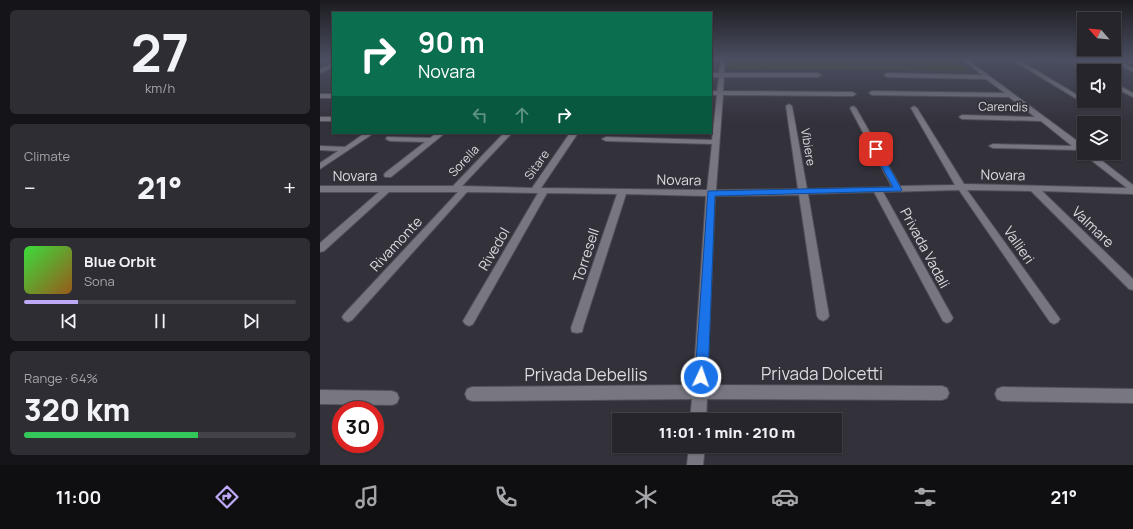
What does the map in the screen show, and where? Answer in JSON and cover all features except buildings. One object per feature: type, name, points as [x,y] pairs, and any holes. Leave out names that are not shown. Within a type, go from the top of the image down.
[{"type":"street","points":[[698,413],[711,193],[716,142],[715,115],[721,81]]},
{"type":"street","points":[[992,81],[1077,145]]},
{"type":"street","points":[[1050,81],[1077,97]]},
{"type":"street","points":[[1121,89],[1133,95]]},
{"type":"street","points":[[712,93],[853,94]]},
{"type":"street","points":[[872,93],[1011,95]]},
{"type":"street","points":[[320,96],[332,96]]},
{"type":"street","name":"Vibiere","points":[[789,106],[823,316]]},
{"type":"street","points":[[853,108],[898,190]]},
{"type":"street","name":"Vallieri","points":[[914,108],[961,187],[1054,320]]},
{"type":"street","name":"Carendis","points":[[962,117],[1043,119]]},
{"type":"street","points":[[320,119],[332,119]]},
{"type":"street","points":[[320,167],[369,134]]},
{"type":"street","points":[[388,175],[440,134]]},
{"type":"street","name":"Sorella","points":[[460,189],[507,134]]},
{"type":"street","name":"Sitare","points":[[539,191],[573,134]]},
{"type":"street","points":[[390,139],[432,140]]},
{"type":"street","points":[[606,139],[716,142]]},
{"type":"street","points":[[993,146],[1077,150]]},
{"type":"street","points":[[320,148],[347,149]]},
{"type":"street","points":[[1096,160],[1133,190]]},
{"type":"street","name":"Novara","points":[[320,189],[460,189],[711,193],[878,191],[961,187],[1133,190]]},
{"type":"street","name":"Valmare","points":[[1033,188],[1133,286]]},
{"type":"street","name":"Rivamonte","points":[[348,317],[460,189]]},
{"type":"street","points":[[320,250],[386,190]]},
{"type":"street","name":"Rivedol","points":[[469,321],[539,191]]},
{"type":"street","name":"Privada Vadali","points":[[878,191],[947,318]]},
{"type":"street","name":"Torresell","points":[[577,328],[622,192]]},
{"type":"street","name":"Privada Dolcetti","points":[[700,392],[942,393]]},
{"type":"street","name":"Privada Debellis","points":[[472,394],[700,392]]},
{"type":"street","points":[[1002,394],[1133,396]]},
{"type":"street","points":[[320,397],[392,398]]},
{"type":"street","points":[[695,465],[696,453]]},
{"type":"route","points":[[701,377],[711,193],[898,190],[876,149]]}]
